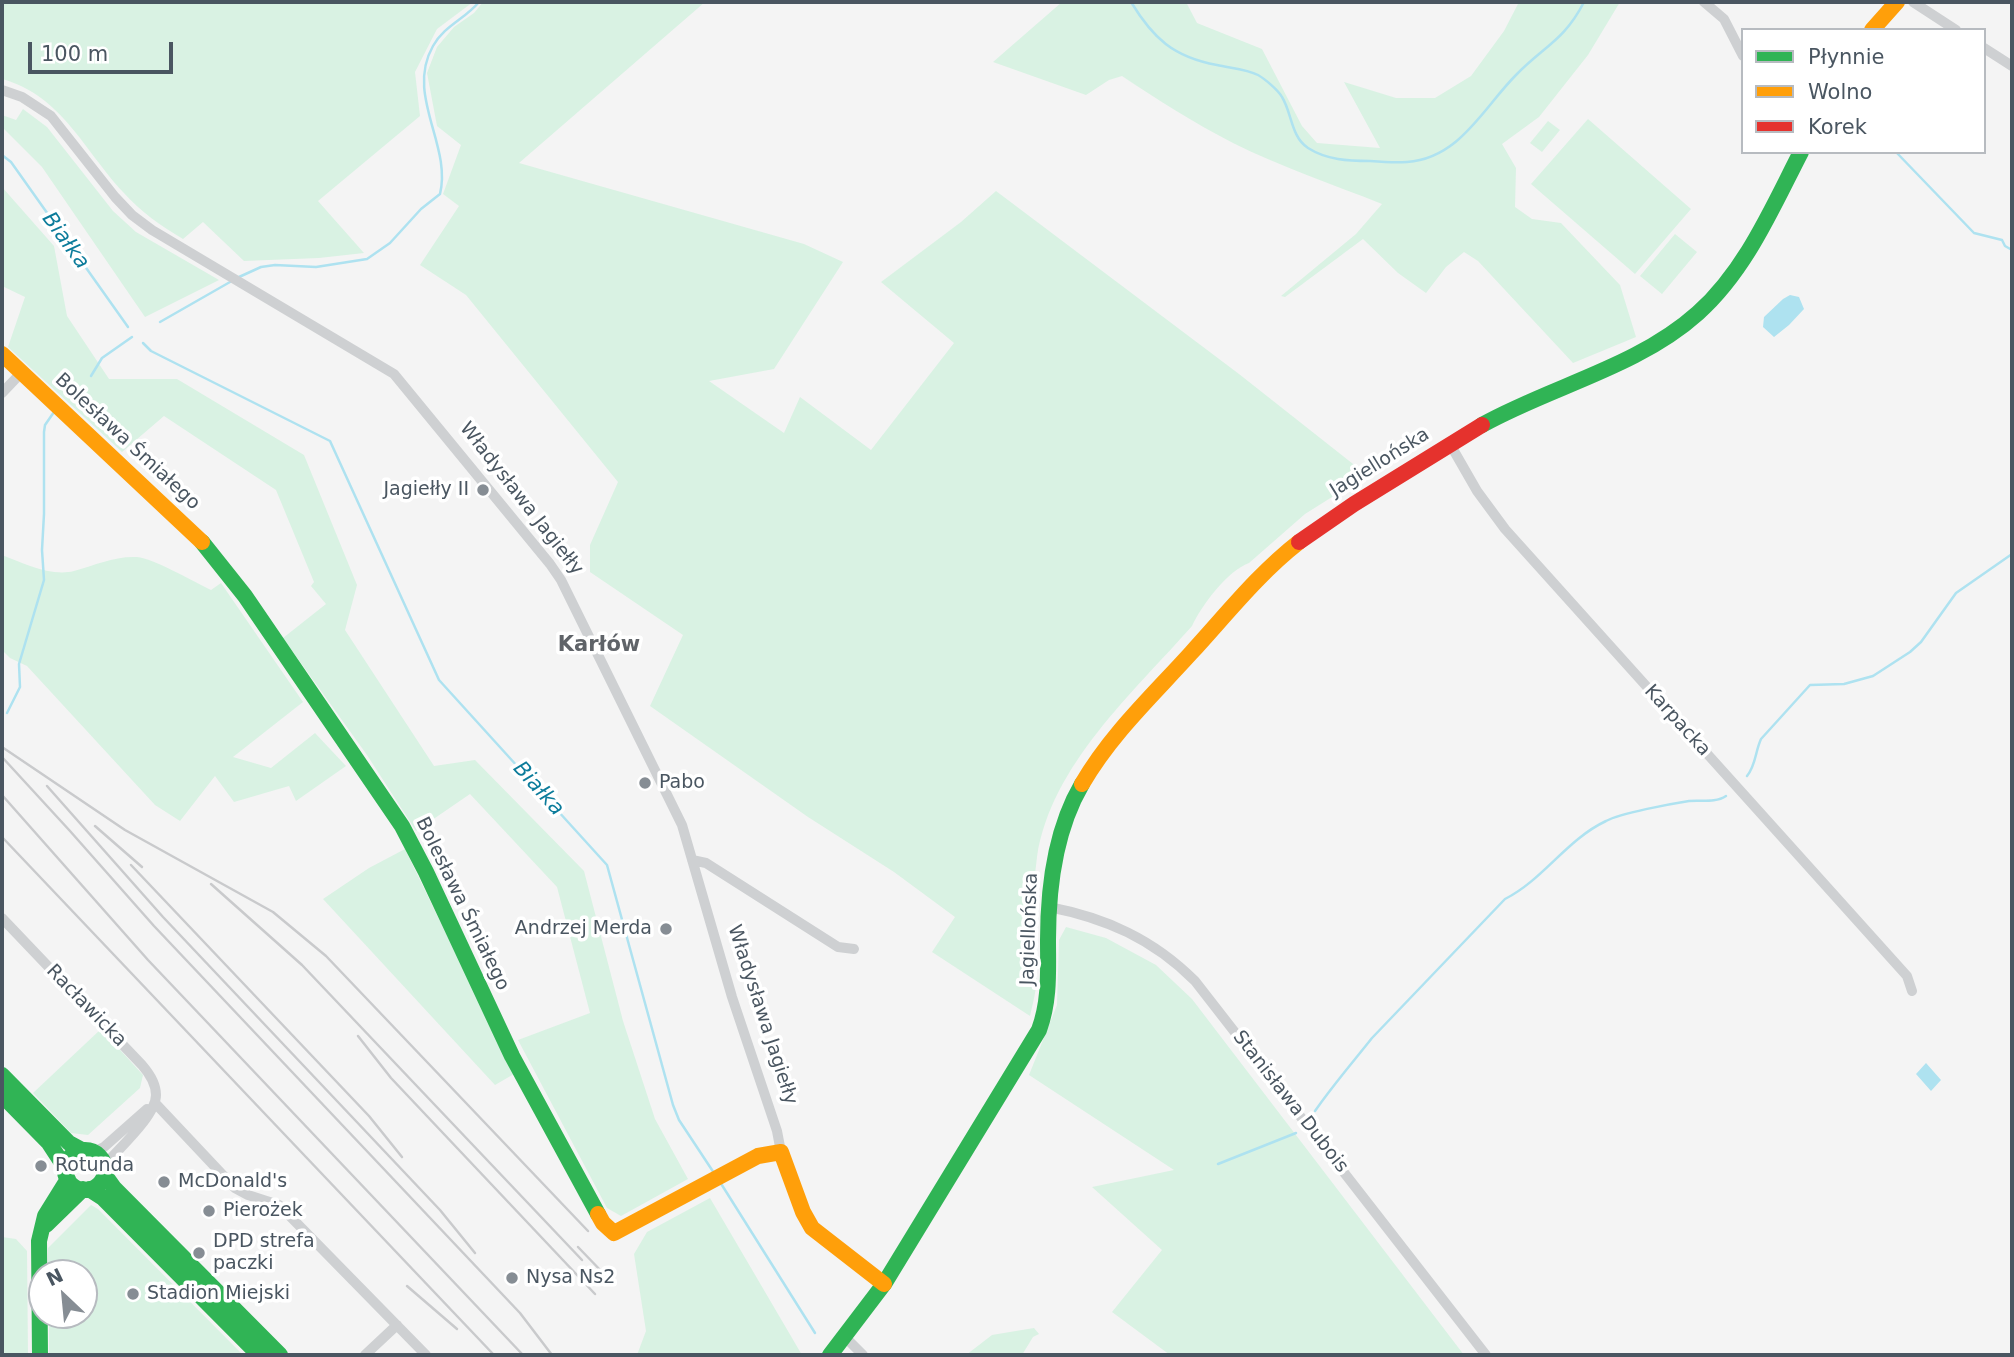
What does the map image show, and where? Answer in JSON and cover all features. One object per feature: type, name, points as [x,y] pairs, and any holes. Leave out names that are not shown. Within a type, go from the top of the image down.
[{"type":"street","points":[[1704,2],[1724,19],[1741,52]]},
{"type":"street","points":[[1874,28],[1896,2]]},
{"type":"street","points":[[1913,2],[1953,28]]},
{"type":"street","points":[[1986,49],[2012,66]]},
{"type":"street","name":"Władysława Jagiełły","points":[[2,90],[22,97],[51,116],[137,219],[394,374],[550,564],[567,592],[682,824],[722,965],[777,1131],[781,1152],[803,1212],[812,1228],[884,1284]]},
{"type":"street","name":"Jagiellońska","points":[[830,1355],[884,1284],[1043,1020],[1049,989],[1049,907],[1056,849],[1069,811],[1088,773],[1115,737],[1240,597],[1283,555],[1323,524],[1450,444],[1531,400],[1667,338],[1689,321],[1720,291],[1737,268],[1800,154]]},
{"type":"street","name":"Bolesława Śmiałego","points":[[2,354],[149,491],[222,564],[402,826],[512,1056],[603,1223],[614,1234],[758,1156],[781,1152]]},
{"type":"street","points":[[2,393],[22,372]]},
{"type":"street","name":"Karpacka","points":[[1450,444],[1477,491],[1505,529],[1907,976],[1912,991]]},
{"type":"street","points":[[692,860],[706,863],[838,947],[854,949]]},
{"type":"street","name":"Stanisława Dubois","points":[[1049,907],[1098,918],[1137,935],[1178,963],[1195,981],[1486,1355]]},
{"type":"street","name":"Racławicka","points":[[2,918],[142,1065],[154,1085],[155,1103],[236,1188],[279,1205],[426,1355]]},
{"type":"street","points":[[2,1075],[69,1143],[100,1156],[114,1188],[280,1355]]},
{"type":"street","points":[[2,1095],[49,1143],[75,1186],[103,1198],[259,1355]]},
{"type":"street","points":[[40,1355],[38,1256],[42,1229],[67,1174],[69,1159],[76,1152],[104,1147],[155,1103]]},
{"type":"street","points":[[42,1229],[86,1189],[100,1183],[104,1170],[155,1103]]},
{"type":"street","points":[[365,1355],[397,1325]]},
{"type":"street","points":[[845,1337],[863,1355]]},
{"type":"green space","points":[[3,2],[473,2],[437,29],[415,72],[420,116],[318,201],[364,253],[244,261],[203,222],[183,239],[152,218],[123,192],[56,111],[40,97],[2,79]]},
{"type":"green space","points":[[483,2],[705,2],[519,163],[804,244],[843,262],[774,369],[709,381],[784,433],[800,397],[871,450],[954,343],[881,282],[961,222],[996,191],[1239,374],[1367,475],[1305,514],[1249,563],[1232,573],[1202,608],[1192,626],[1121,704],[1077,761],[1045,823],[1037,857],[1034,901],[1037,979],[1030,1016],[932,952],[955,917],[894,872],[808,817],[650,706],[683,635],[590,572],[590,545],[618,482],[466,295],[420,265],[459,206],[443,194],[461,145],[437,126],[427,73],[437,47],[454,27],[474,13]]},
{"type":"green space","points":[[1062,2],[1186,2],[1197,23],[1262,49],[1302,126],[1317,143],[1380,148],[1344,82],[1396,98],[1435,98],[1471,76],[1504,31],[1519,2],[1620,2],[1588,55],[1539,117],[1502,144],[1516,168],[1515,207],[1532,219],[1561,223],[1620,285],[1636,337],[1573,363],[1478,261],[1464,252],[1446,267],[1426,293],[1398,273],[1363,239],[1285,297],[1281,296],[1356,234],[1382,204],[1251,152],[1176,111],[1122,76],[1109,80],[1086,95],[993,62]]},
{"type":"green space","points":[[23,109],[47,127],[113,211],[136,232],[219,280],[145,317],[42,167],[2,127],[2,115],[16,120]]},
{"type":"green space","points":[[1588,119],[1691,209],[1635,274],[1531,184]]},
{"type":"green space","points":[[1548,121],[1560,130],[1542,152],[1530,143]]},
{"type":"green space","points":[[2,187],[54,246],[67,316],[109,379],[177,379],[304,455],[357,585],[345,630],[434,766],[475,760],[584,871],[623,1021],[655,1119],[688,1179],[621,1216],[607,1208],[518,1040],[590,1013],[557,887],[470,794],[416,831],[367,755],[283,638],[326,604],[311,586],[314,582],[276,490],[164,416],[122,452],[8,347],[25,297],[2,286]]},
{"type":"green space","points":[[1675,234],[1697,252],[1662,294],[1640,276]]},
{"type":"green space","points":[[2,555],[56,572],[74,571],[113,559],[137,557],[163,566],[211,590],[221,583],[303,702],[233,757],[271,768],[315,733],[346,766],[296,801],[289,786],[234,802],[215,776],[180,821],[155,805],[27,666],[10,658],[2,650]]},
{"type":"green space","points":[[405,849],[514,1074],[495,1085],[323,899],[369,868]]},
{"type":"green space","points":[[1066,927],[1106,938],[1156,965],[1192,999],[1464,1355],[1170,1355],[1112,1312],[1162,1250],[1092,1187],[1174,1170],[1029,1075],[1057,1005],[1059,940]]},
{"type":"green space","points":[[101,1029],[143,1075],[140,1088],[88,1135],[71,1133],[33,1093]]},
{"type":"green space","points":[[710,1198],[802,1355],[637,1355],[646,1331],[634,1254],[647,1232]]},
{"type":"green space","name":"Stadion Miejski","points":[[91,1205],[243,1355],[49,1353],[49,1329],[98,1329],[98,1259],[48,1259],[48,1248]]},
{"type":"green space","points":[[2,1237],[16,1239],[27,1251],[28,1355],[2,1355]]},
{"type":"green space","points":[[1034,1328],[1039,1334],[1033,1337],[1022,1355],[966,1355],[992,1335]]},
{"type":"water","points":[[1790,295],[1799,297],[1804,309],[1774,337],[1763,327],[1764,317]]},
{"type":"water","points":[[1926,1063],[1941,1080],[1931,1091],[1916,1074]]},
{"type":"waterway","points":[[239,277],[261,267],[275,265],[316,267],[367,259],[390,243],[421,209],[440,194],[440,157],[424,83],[426,64],[438,39],[479,2]]},
{"type":"waterway","points":[[1131,2],[1156,36],[1176,51],[1202,61],[1249,71],[1268,82],[1282,97],[1298,138],[1308,148],[1338,159],[1398,162],[1426,158],[1456,141],[1516,75],[1561,35],[1584,2]]},
{"type":"waterway","points":[[1898,154],[1974,233],[2002,240],[2005,246],[2012,250]]},
{"type":"waterway","name":"Białka","points":[[2,155],[11,162],[128,327]]},
{"type":"waterway","points":[[160,322],[230,282]]},
{"type":"waterway","points":[[91,376],[102,358],[132,337]]},
{"type":"waterway","name":"Białka","points":[[143,343],[151,351],[330,441],[439,680],[607,865],[673,1105],[679,1120],[714,1173]]},
{"type":"waterway","points":[[7,713],[20,687],[19,664],[44,580],[44,432],[45,425],[54,412]]},
{"type":"waterway","points":[[1747,776],[1761,739],[1810,685],[1844,684],[1873,676],[1921,642],[1956,593],[2012,554]]},
{"type":"waterway","points":[[1315,1111],[1372,1038],[1505,899],[1532,881],[1579,838],[1606,821],[1623,815],[1689,801],[1718,800],[1726,796]]},
{"type":"waterway","points":[[1218,1164],[1296,1133]]},
{"type":"waterway","name":"Białka","points":[[720,1182],[815,1333]]},
{"type":"railway","points":[[2,747],[125,830],[273,912],[326,956],[588,1231]]},
{"type":"railway","points":[[2,757],[154,926],[520,1313],[552,1355]]},
{"type":"railway","points":[[47,786],[163,917],[440,1210],[475,1253]]},
{"type":"railway","points":[[2,795],[148,960],[523,1355]]},
{"type":"railway","points":[[95,826],[142,867]]},
{"type":"railway","points":[[2,837],[494,1355]]},
{"type":"railway","points":[[131,865],[369,1116],[402,1157]]},
{"type":"railway","points":[[211,884],[302,965],[582,1260]]},
{"type":"railway","points":[[358,1036],[391,1078],[595,1294]]},
{"type":"railway","points":[[578,1247],[605,1275]]},
{"type":"railway","points":[[407,1286],[457,1329]]},
{"type":"traffic: fast","points":[[1482,425],[1622,362],[1674,332],[1698,313],[1715,296],[1744,258],[1800,154]]},
{"type":"traffic: fast","points":[[202,542],[245,596],[402,826],[512,1056],[598,1214]]},
{"type":"traffic: fast","points":[[830,1355],[884,1284],[1039,1030],[1047,997],[1048,920],[1055,859],[1065,820],[1082,784]]},
{"type":"traffic: fast","points":[[2,1075],[69,1143],[82,1150]]},
{"type":"traffic: fast","points":[[2,1095],[49,1143],[66,1169]]},
{"type":"traffic: fast","points":[[85,1150],[99,1156],[105,1170],[99,1184],[85,1190],[71,1184],[65,1170],[71,1156],[85,1150]]},
{"type":"traffic: fast","points":[[104,1174],[114,1188],[280,1355]]},
{"type":"traffic: fast","points":[[40,1355],[39,1241],[45,1216],[68,1179]]},
{"type":"traffic: fast","points":[[46,1225],[83,1189]]},
{"type":"traffic: fast","points":[[89,1189],[103,1198],[259,1355]]},
{"type":"traffic: slow","points":[[1874,28],[1897,2]]},
{"type":"traffic: slow","points":[[2,354],[202,542]]},
{"type":"traffic: slow","points":[[1082,784],[1106,748],[1133,716],[1256,581],[1299,542]]},
{"type":"traffic: slow","points":[[598,1214],[614,1233],[758,1156],[781,1152],[803,1212],[812,1228],[884,1284]]},
{"type":"traffic: jam","points":[[1299,542],[1354,504],[1482,425]]},
{"type":"place","name":"Jagiełły II","points":[[483,490]]},
{"type":"place","name":"Pabo","points":[[645,783]]},
{"type":"place","name":"Andrzej Merda","points":[[666,929]]},
{"type":"place","name":"Rotunda","points":[[41,1166]]},
{"type":"place","name":"McDonald's","points":[[164,1182]]},
{"type":"place","name":"Pierożek","points":[[209,1211]]},
{"type":"place","name":"DPD strefa paczki","points":[[199,1253]]},
{"type":"place","name":"Nysa Ns2","points":[[512,1278]]},
{"type":"place","name":"Stadion Miejski","points":[[133,1294]]},
{"type":"district","name":"Karłów","points":[[599,646]]}]
